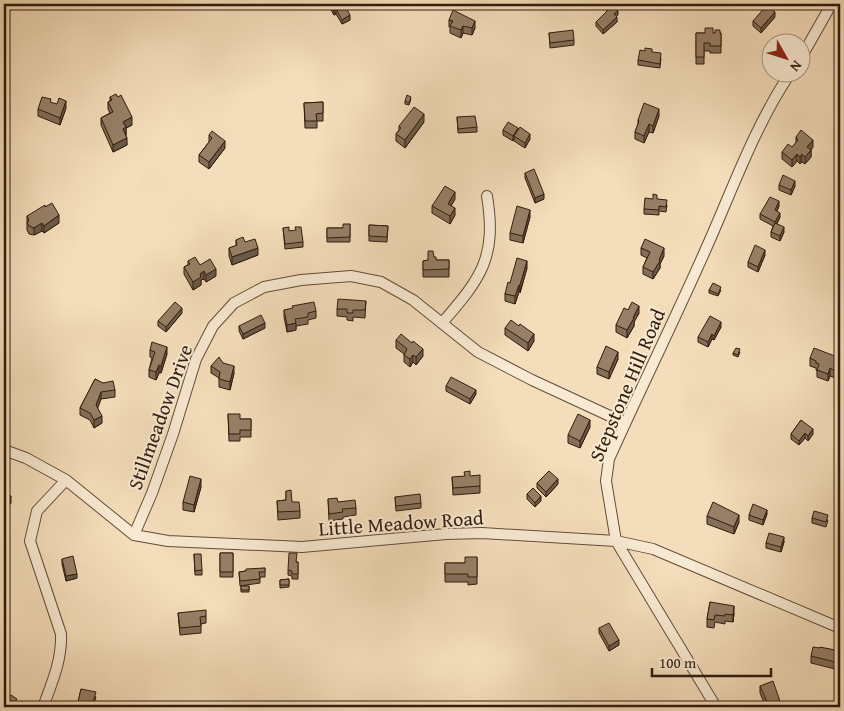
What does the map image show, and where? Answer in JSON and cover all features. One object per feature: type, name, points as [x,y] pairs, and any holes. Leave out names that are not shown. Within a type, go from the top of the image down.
[{"type":"street","points":[[812,38],[831,4]]},
{"type":"street","name":"Stepstone Hill Road","points":[[716,707],[616,541],[606,481],[609,459],[625,423],[659,354],[758,131],[784,82]]},
{"type":"street","points":[[442,323],[481,274],[491,233],[487,196]]},
{"type":"street","name":"Stillmeadow Drive","points":[[134,535],[152,493],[173,434],[196,359],[213,326],[234,303],[264,287],[301,280],[351,276],[381,282],[413,300],[478,352],[532,380],[625,423]]},
{"type":"street","name":"Little Meadow Road","points":[[4,450],[26,458],[66,480],[134,535],[168,541],[302,547],[446,534],[482,533],[616,541],[653,549],[840,628]]},
{"type":"street","points":[[43,707],[58,666],[62,649],[61,634],[30,541],[37,511],[66,480]]},
{"type":"building","points":[[344,4],[350,15],[342,20],[336,9],[334,10],[331,5]]},
{"type":"building","points":[[609,4],[618,11],[614,14],[617,17],[603,30],[596,22],[609,9],[606,6]]},
{"type":"building","points":[[767,5],[775,12],[761,28],[753,21]]},
{"type":"building","points":[[453,10],[475,21],[472,28],[463,26],[461,30],[450,26],[453,21],[449,20]]},
{"type":"building","points":[[705,28],[713,28],[713,33],[715,33],[715,30],[720,30],[721,46],[710,46],[710,43],[704,43],[704,57],[696,57],[696,33],[705,33]]},
{"type":"building","points":[[573,30],[574,40],[550,43],[549,33]]},
{"type":"building","points":[[645,48],[652,49],[652,52],[661,53],[660,64],[638,60],[640,50],[645,51]]},
{"type":"building","points":[[4,82],[8,84],[4,94]]},
{"type":"building","points":[[116,94],[118,97],[121,95],[132,117],[123,122],[126,127],[123,129],[127,138],[113,145],[101,118],[113,112],[108,102],[112,100],[110,97]]},
{"type":"building","points":[[407,95],[411,97],[409,103],[405,101]]},
{"type":"building","points":[[42,97],[51,99],[50,102],[57,104],[59,98],[66,101],[60,118],[38,109]]},
{"type":"building","points":[[323,102],[323,113],[316,114],[317,121],[305,121],[304,103]]},
{"type":"building","points":[[644,103],[659,109],[653,126],[649,124],[644,136],[635,132]]},
{"type":"building","points":[[414,107],[424,114],[405,140],[396,134],[401,128],[399,126]]},
{"type":"building","points":[[475,116],[477,127],[458,129],[457,117]]},
{"type":"building","points":[[508,122],[518,128],[513,136],[503,130]]},
{"type":"building","points":[[520,127],[530,134],[525,143],[514,136]]},
{"type":"building","points":[[801,130],[813,140],[807,147],[811,150],[805,157],[802,154],[800,157],[797,154],[792,160],[782,152],[788,144],[792,147],[798,140],[796,137]]},
{"type":"building","points":[[212,131],[225,141],[209,162],[199,155],[212,138],[209,135]]},
{"type":"building","points":[[534,169],[544,194],[535,198],[525,173]]},
{"type":"building","points":[[783,175],[795,181],[791,190],[779,185]]},
{"type":"building","points":[[445,186],[455,192],[448,204],[455,208],[450,216],[432,206]]},
{"type":"building","points":[[653,194],[657,195],[657,199],[667,200],[666,207],[659,206],[659,210],[644,209],[645,198],[653,199]]},
{"type":"building","points":[[770,197],[779,201],[775,210],[780,213],[775,222],[760,214]]},
{"type":"building","points":[[52,203],[59,215],[44,226],[42,223],[34,228],[29,226],[27,216]]},
{"type":"building","points":[[517,206],[530,210],[523,236],[510,233]]},
{"type":"building","points":[[775,223],[784,227],[780,236],[771,232]]},
{"type":"building","points":[[343,224],[350,224],[350,237],[327,238],[327,228],[343,228]]},
{"type":"building","points":[[369,225],[388,226],[387,237],[369,236]]},
{"type":"building","points":[[289,227],[289,231],[296,230],[295,227],[301,227],[303,242],[285,244],[283,228]]},
{"type":"building","points":[[243,237],[245,242],[255,239],[258,248],[232,257],[229,248],[237,245],[236,240]]},
{"type":"building","points":[[645,239],[664,248],[660,261],[653,272],[643,267],[650,252],[641,248]]},
{"type":"building","points":[[755,245],[765,250],[758,267],[748,262]]},
{"type":"building","points":[[428,251],[433,251],[436,260],[449,260],[449,269],[423,270],[423,261],[428,260]]},
{"type":"building","points":[[195,257],[200,265],[210,259],[216,269],[206,275],[204,271],[200,274],[201,277],[193,282],[184,267],[190,264],[188,261]]},
{"type":"building","points":[[517,258],[527,261],[515,296],[505,294]]},
{"type":"building","points":[[713,283],[721,287],[718,294],[709,290]]},
{"type":"building","points":[[338,299],[366,301],[365,310],[353,310],[353,313],[347,313],[347,309],[337,309]]},
{"type":"building","points":[[175,302],[182,308],[166,327],[158,321]]},
{"type":"building","points":[[314,302],[316,311],[308,313],[308,317],[295,319],[296,323],[287,325],[284,310],[293,308],[292,306]]},
{"type":"building","points":[[632,302],[639,306],[627,330],[616,325],[624,308],[628,310]]},
{"type":"building","points":[[261,315],[265,323],[243,334],[239,326]]},
{"type":"building","points":[[710,316],[721,322],[714,336],[712,334],[708,342],[698,337]]},
{"type":"building","points":[[511,320],[534,334],[528,343],[505,328]]},
{"type":"building","points":[[401,334],[423,349],[416,357],[413,355],[410,359],[404,355],[407,349],[396,340]]},
{"type":"building","points":[[152,342],[167,347],[161,366],[159,365],[156,372],[149,370],[155,352],[150,350]]},
{"type":"building","points":[[606,346],[618,352],[609,372],[597,367]]},
{"type":"building","points":[[736,348],[740,349],[738,355],[733,353]]},
{"type":"building","points":[[814,348],[840,358],[835,371],[830,368],[828,374],[817,370],[819,364],[810,358]]},
{"type":"building","points":[[219,357],[223,363],[234,366],[230,382],[219,379],[220,372],[211,366]]},
{"type":"building","points":[[451,377],[476,390],[470,399],[446,386]]},
{"type":"building","points":[[95,379],[103,383],[113,381],[115,390],[101,392],[96,405],[102,416],[94,420],[90,413],[80,408]]},
{"type":"building","points":[[228,414],[240,414],[240,419],[251,419],[251,430],[240,430],[240,434],[229,434]]},
{"type":"building","points":[[578,414],[590,420],[580,441],[568,435]]},
{"type":"building","points":[[801,420],[813,429],[808,436],[805,433],[799,441],[791,434]]},
{"type":"building","points":[[470,471],[470,476],[480,475],[480,486],[453,488],[452,477],[465,476],[464,472]]},
{"type":"building","points":[[549,471],[558,479],[546,492],[537,483]]},
{"type":"building","points":[[190,476],[201,479],[194,505],[183,502]]},
{"type":"building","points":[[533,488],[541,496],[535,503],[527,494]]},
{"type":"building","points":[[291,490],[292,502],[299,502],[300,511],[278,512],[277,501],[286,500],[286,491]]},
{"type":"building","points":[[4,491],[11,496],[5,504],[4,503]]},
{"type":"building","points":[[420,494],[421,503],[396,506],[395,497]]},
{"type":"building","points":[[337,498],[338,502],[355,500],[356,508],[342,509],[343,512],[329,514],[328,499]]},
{"type":"building","points":[[713,502],[739,515],[734,527],[707,516]]},
{"type":"building","points":[[753,504],[767,510],[763,520],[749,515]]},
{"type":"building","points":[[814,511],[828,515],[826,522],[812,518]]},
{"type":"building","points":[[769,533],[784,537],[781,547],[766,543]]},
{"type":"building","points":[[220,553],[233,553],[233,572],[220,572]]},
{"type":"building","points":[[289,553],[297,553],[298,574],[292,574],[292,571],[288,570]]},
{"type":"building","points":[[194,554],[201,554],[202,570],[195,571]]},
{"type":"building","points":[[73,556],[77,574],[66,576],[62,559]]},
{"type":"building","points":[[465,557],[477,557],[477,577],[468,577],[468,574],[445,574],[445,563],[465,563]]},
{"type":"building","points":[[265,568],[265,572],[259,572],[260,579],[240,581],[239,572],[246,571],[246,569]]},
{"type":"building","points":[[289,579],[289,585],[280,585],[280,580]]},
{"type":"building","points":[[241,586],[249,586],[249,590],[241,590]]},
{"type":"building","points":[[710,602],[734,606],[733,615],[715,615],[714,620],[707,619]]},
{"type":"building","points":[[206,610],[206,616],[200,617],[201,626],[180,628],[178,613]]},
{"type":"building","points":[[609,623],[619,640],[609,646],[599,628]]},
{"type":"building","points":[[813,647],[840,651],[839,663],[811,656]]},
{"type":"building","points":[[773,681],[782,707],[765,707],[768,704],[760,686]]},
{"type":"building","points":[[81,689],[96,692],[93,702],[90,701],[88,707],[77,706]]},
{"type":"building","points":[[11,695],[17,699],[15,702],[18,705],[16,707],[4,707],[4,705]]}]
